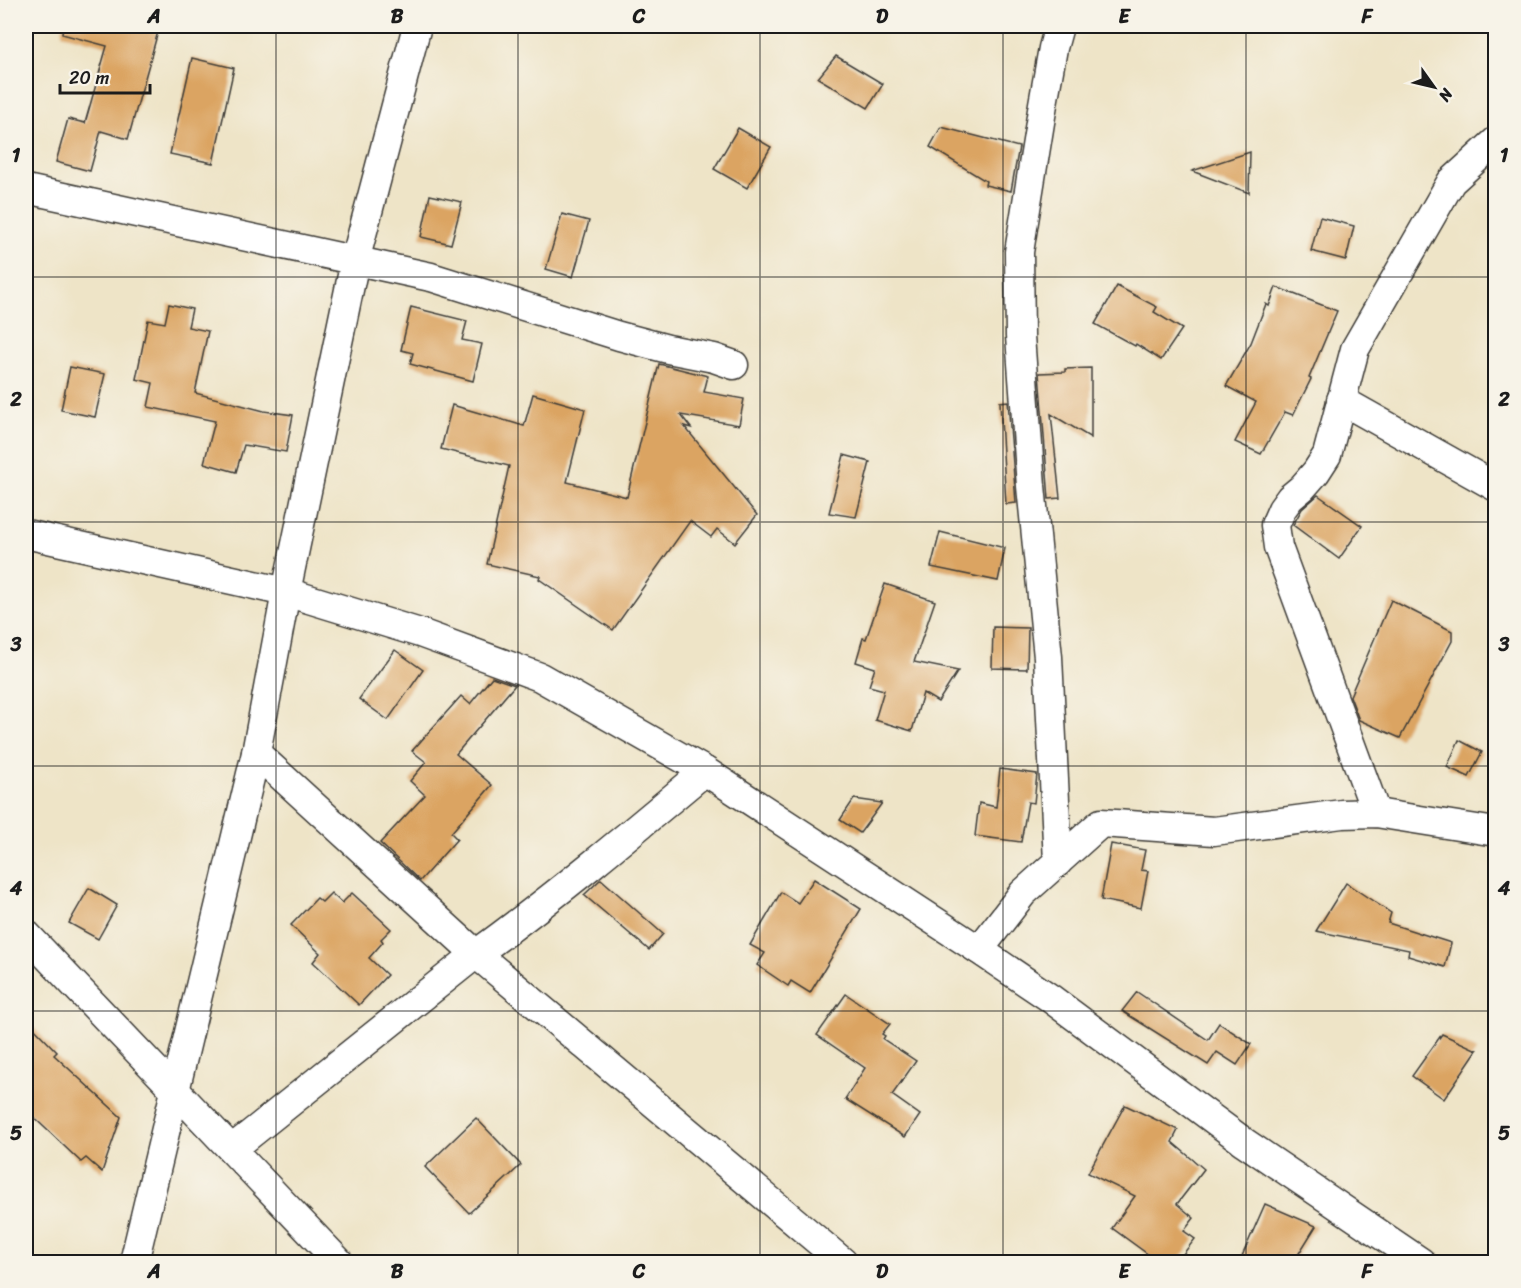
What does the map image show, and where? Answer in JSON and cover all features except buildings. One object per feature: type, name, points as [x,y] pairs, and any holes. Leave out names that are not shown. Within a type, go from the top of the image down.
[{"type":"street","points":[[134,1263],[177,1091],[256,753],[286,592],[355,261],[417,26]]},
{"type":"street","points":[[1058,862],[1048,657],[1031,486],[1020,336],[1019,252],[1043,104],[1059,26]]},
{"type":"street","points":[[1376,813],[1278,547],[1275,525],[1290,498],[1309,480],[1327,455],[1355,350],[1451,182],[1496,141]]},
{"type":"street","points":[[26,189],[431,277],[619,336],[714,358],[734,365]]},
{"type":"street","points":[[1341,400],[1496,487]]},
{"type":"street","points":[[26,534],[286,592],[420,633],[540,677],[705,771],[979,950],[1050,998],[1244,1142],[1421,1263]]},
{"type":"street","points":[[256,753],[476,954],[843,1263]]},
{"type":"street","points":[[231,1149],[476,954],[599,861],[705,771]]},
{"type":"street","points":[[979,950],[1023,893],[1101,823],[1214,831],[1342,814],[1376,813],[1496,832]]},
{"type":"street","points":[[26,934],[339,1263]]}]
